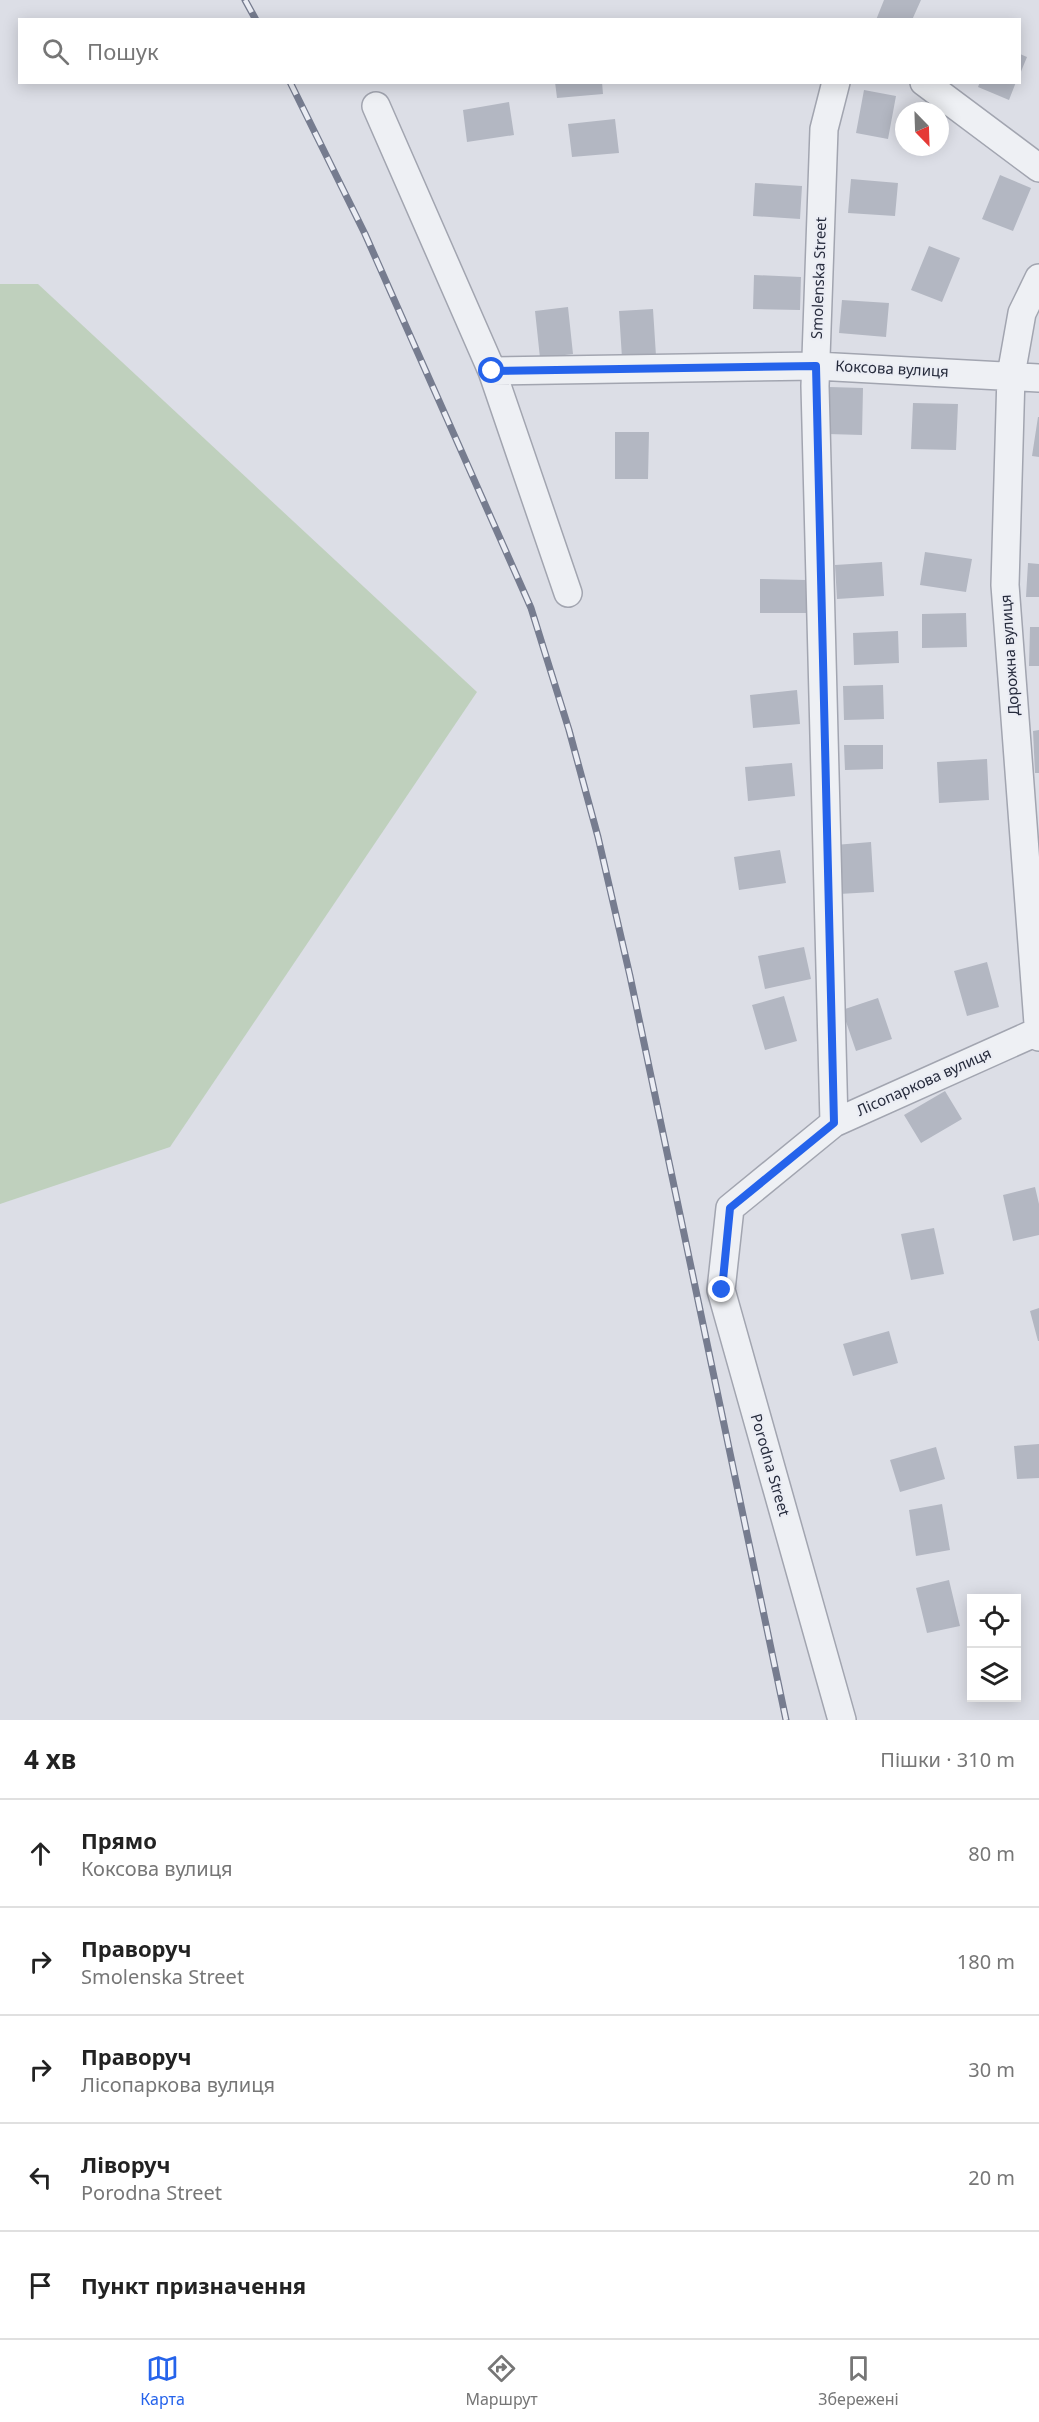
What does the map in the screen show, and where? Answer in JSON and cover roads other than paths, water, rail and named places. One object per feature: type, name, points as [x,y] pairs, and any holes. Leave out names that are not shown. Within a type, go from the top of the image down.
[{"type":"street","name":"Smolenska Street","points":[[834,1123],[816,366],[824,129],[835,84]]},
{"type":"street","points":[[927,84],[1039,168]]},
{"type":"street","points":[[376,106],[492,371],[568,593]]},
{"type":"street","name":"Дорожна вулиця","points":[[1039,278],[1022,313],[1011,375],[1005,585],[1039,1033]]},
{"type":"street","name":"Коксова вулиця","points":[[492,371],[816,366],[1039,378]]},
{"type":"street","name":"Лісопаркова вулиця","points":[[730,1208],[834,1123],[1039,1033]]},
{"type":"street","name":"Porodna Street","points":[[730,1208],[722,1290],[842,1720]]},
{"type":"railway","points":[[245,0],[255,18]]},
{"type":"railway","points":[[291,84],[365,234],[531,608],[569,730],[598,837],[630,976],[786,1720]]}]
